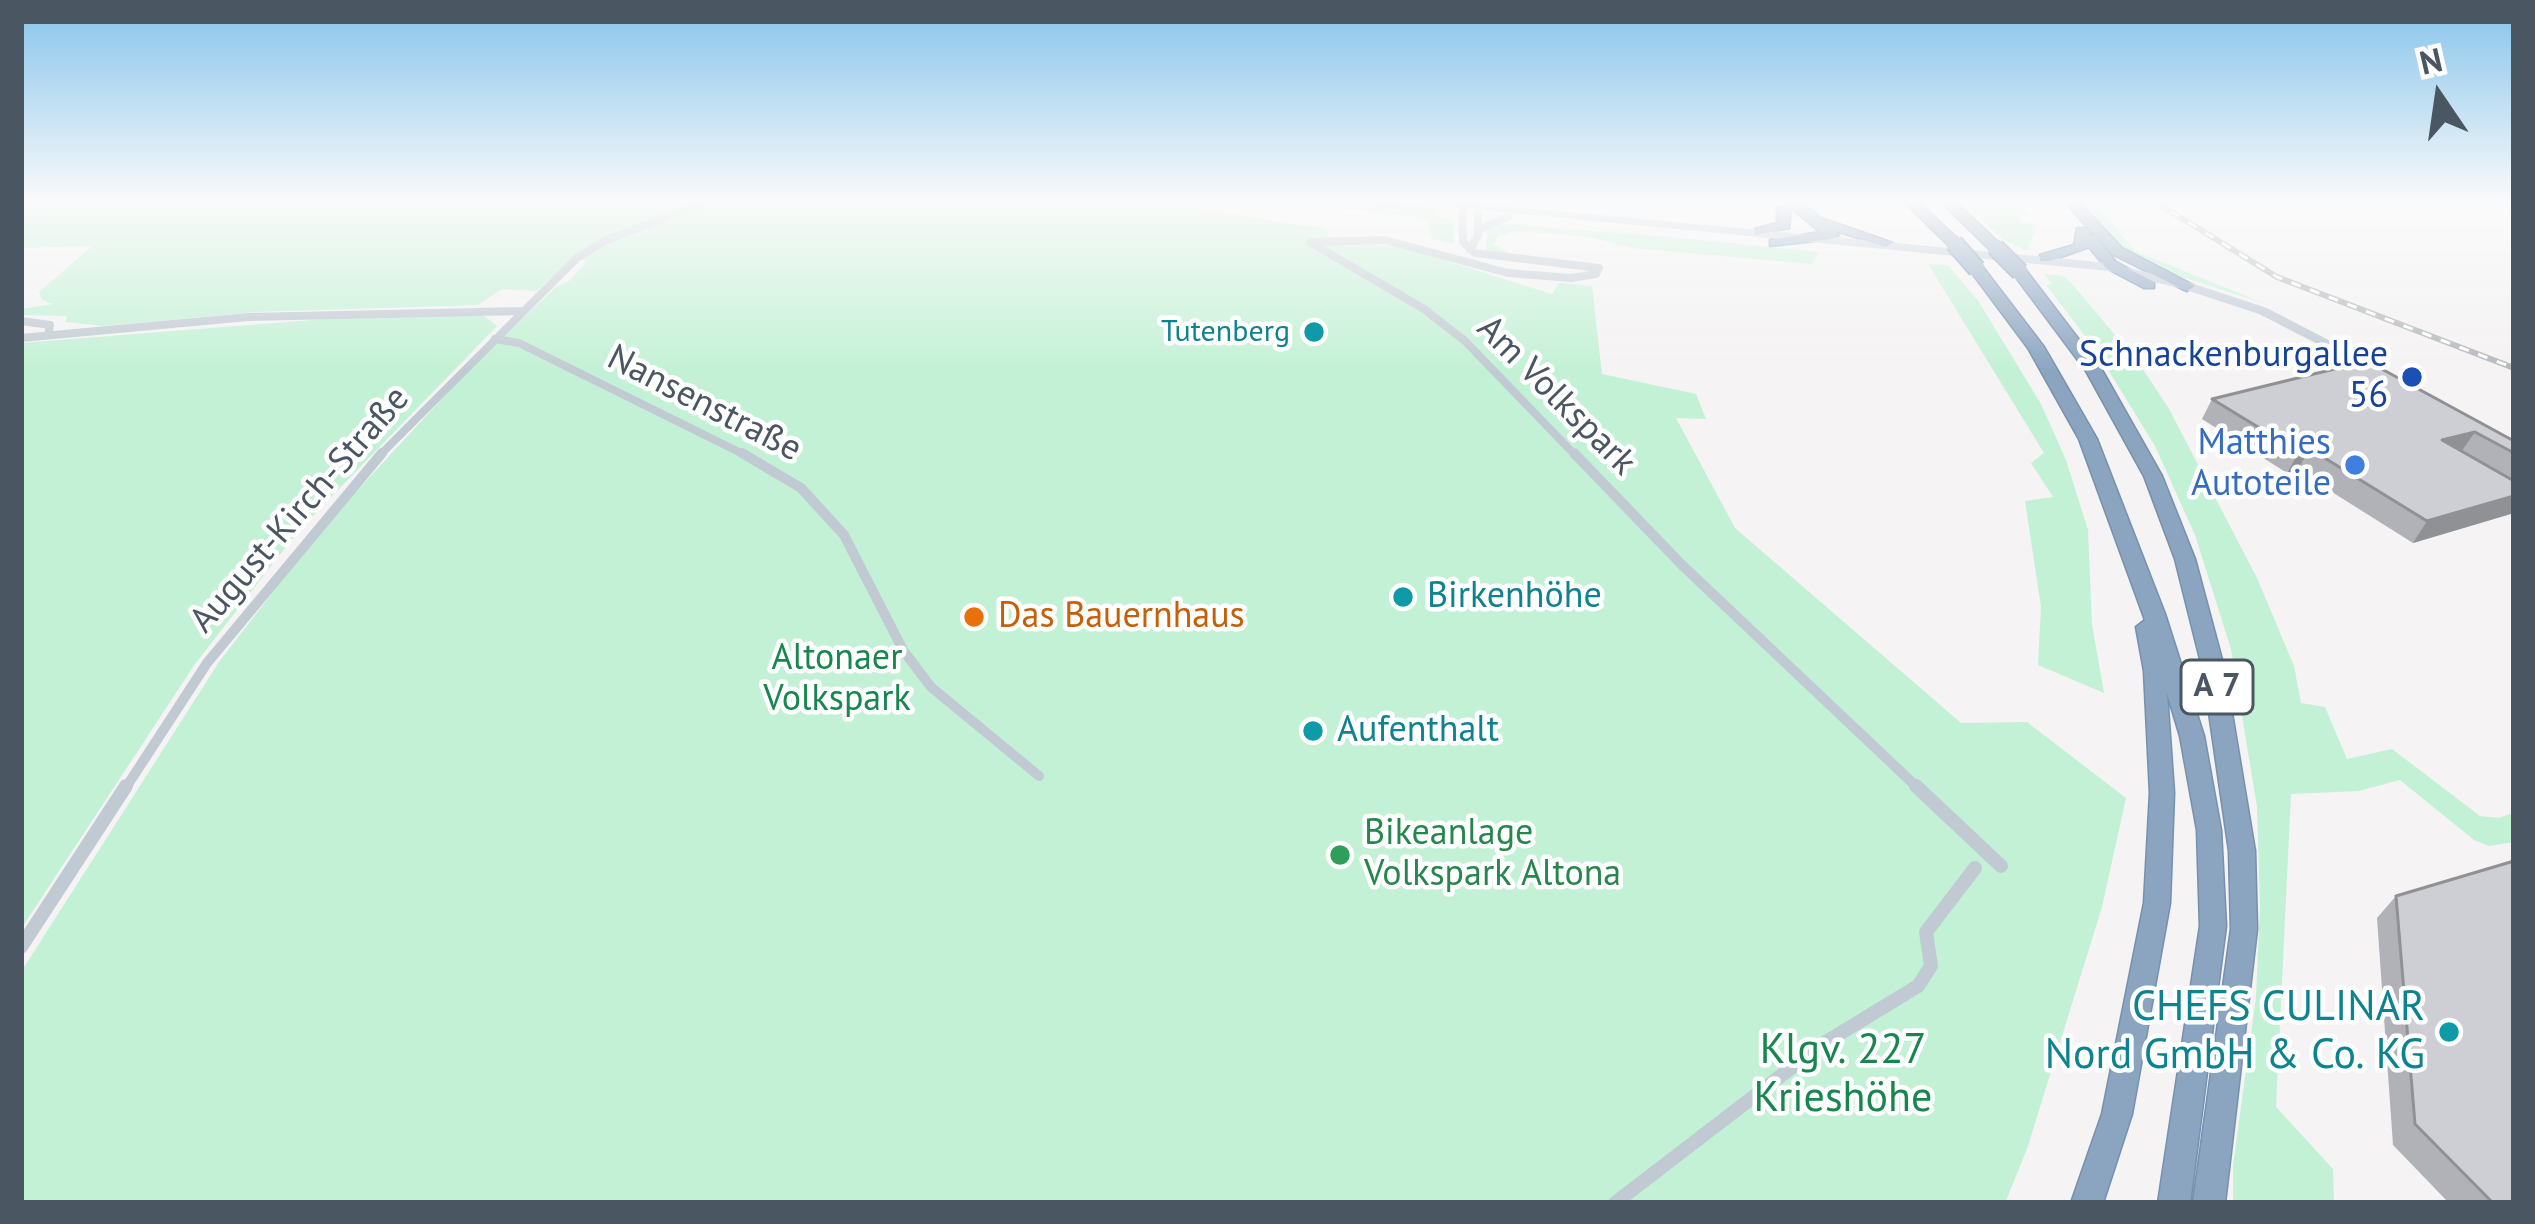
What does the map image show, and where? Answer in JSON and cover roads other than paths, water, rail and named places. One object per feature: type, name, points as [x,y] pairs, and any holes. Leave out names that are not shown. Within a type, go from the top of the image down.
[{"type":"highway","name":"A 7","points":[[1967,258],[2019,321],[2071,406],[2110,491],[2192,736],[2212,869],[2207,992],[2174,1203]]},
{"type":"highway","name":"A 7","points":[[2006,258],[2094,370],[2153,476],[2185,559],[2214,671],[2242,851],[2244,929],[2209,1203]]},
{"type":"highway","points":[[2107,258],[2116,269],[2149,285]]},
{"type":"highway","points":[[2093,274],[2116,269],[2120,258]]},
{"type":"highway","points":[[2133,258],[2187,286]]},
{"type":"highway","points":[[2087,1203],[2117,1114],[2157,903],[2160,735],[2155,670],[2133,556]]},
{"type":"main road","points":[[1965,258],[2149,285],[2308,334]]},
{"type":"main road","points":[[2046,258],[2187,286],[2272,315],[2399,381]]},
{"type":"street","name":"August-Kirch-Straße","points":[[21,947],[206,663],[372,463],[581,258]]},
{"type":"street","name":"Am Volkspark","points":[[1335,258],[1424,309],[1465,341],[1694,576],[2001,866]]},
{"type":"street","name":"Am Volkspark","points":[[1451,258],[1508,274],[1571,278],[1599,272],[1499,258]]},
{"type":"street","points":[[21,338],[314,314],[523,311]]},
{"type":"street","points":[[21,321],[50,325],[48,335]]},
{"type":"street","name":"Nansenstraße","points":[[495,338],[519,343],[801,488],[844,535],[902,650],[931,688],[1039,776]]},
{"type":"street","points":[[1615,1203],[1821,1046],[1918,986],[1930,966],[1926,932],[1975,868]]},
{"type":"railway","points":[[2246,258],[2277,277],[2514,368]]},
{"type":"place","name":"Tutenberg","points":[[1314,332]]},
{"type":"place","name":"Schnackenburgallee 56","points":[[2412,377]]},
{"type":"place","name":"Matthies Autoteile","points":[[2355,465]]},
{"type":"place","name":"Birkenhöhe","points":[[1403,597]]},
{"type":"place","name":"Das Bauernhaus","points":[[974,617]]},
{"type":"place","name":"Aufenthalt","points":[[1313,731]]},
{"type":"place","name":"Bikeanlage Volkspark Altona","points":[[1340,855]]},
{"type":"place","name":"CHEFS CULINAR Nord GmbH & Co. KG","points":[[2449,1032]]},
{"type":"park label","name":"Altonaer Volkspark","points":[[837,680]]},
{"type":"park label","name":"Klgv. 227 Krieshöhe","points":[[1843,1075]]}]
